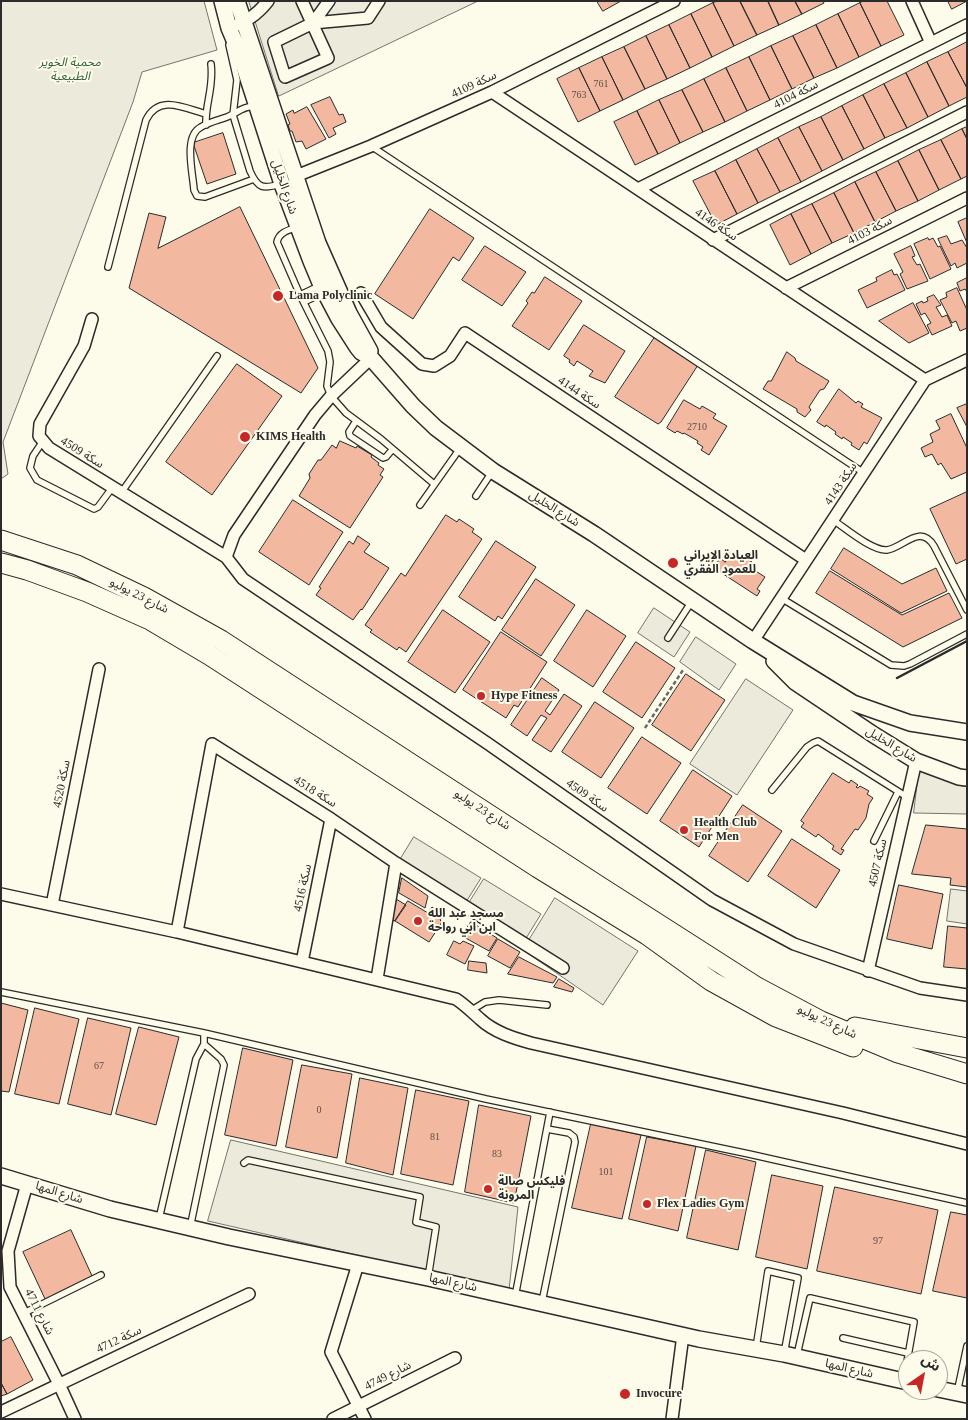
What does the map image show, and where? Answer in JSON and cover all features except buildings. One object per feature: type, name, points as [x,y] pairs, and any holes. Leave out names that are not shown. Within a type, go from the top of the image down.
[{"type":"main road","name":"شارع 23 يوليو","points":[[1,540],[77,565],[144,597],[221,640],[756,987],[821,1021],[898,1053],[967,1074]]},
{"type":"main road","name":"شارع 23 يوليو","points":[[1,563],[27,570],[86,592],[150,620],[209,654],[530,862],[647,935],[711,981],[776,1017],[909,1067],[967,1085]]},
{"type":"main road","points":[[821,1021],[967,1048]]},
{"type":"street","name":"شارع الخليل","points":[[222,1],[229,28],[240,54],[257,106],[333,278],[368,346],[372,358],[391,383],[413,406],[436,428],[493,471],[594,534],[753,641],[853,702],[910,723],[967,732]]},
{"type":"street","name":"شارع الخليل","points":[[237,1],[276,116],[298,227],[323,288],[357,348],[372,358]]},
{"type":"street","points":[[229,28],[254,16],[268,1]]},
{"type":"street","points":[[302,1],[313,23],[328,58],[285,77],[274,42],[313,23],[368,18],[379,1]]},
{"type":"street","points":[[313,23],[329,1]]},
{"type":"street","name":"سكة 4109","points":[[289,180],[372,146],[492,92],[674,1]]},
{"type":"street","points":[[912,1],[931,42]]},
{"type":"street","name":"سكة 4104","points":[[638,189],[931,42],[967,26]]},
{"type":"street","name":"سكة 4146","points":[[492,92],[925,380]]},
{"type":"street","points":[[713,240],[967,112]]},
{"type":"street","name":"سكة 4103","points":[[786,288],[967,198]]},
{"type":"street","name":"سكة 4144","points":[[361,293],[381,326],[422,364],[434,366],[450,356],[464,333],[806,560]]},
{"type":"street","name":"سكة 4509","points":[[92,319],[84,346],[40,424],[39,436],[49,448],[116,491],[226,556],[243,579],[487,743],[712,900],[794,944],[920,988],[967,995]]},
{"type":"street","points":[[226,556],[234,535],[315,415],[331,396],[372,358]]},
{"type":"street","points":[[925,380],[967,360]]},
{"type":"street","name":"سكة 4143","points":[[753,641],[925,380]]},
{"type":"street","points":[[1,571],[86,592]]},
{"type":"street","name":"شارع الخليل","points":[[753,641],[795,682],[874,735],[916,761],[959,777],[967,778]]},
{"type":"street","name":"سكة 4520","points":[[52,905],[99,668]]},
{"type":"street","name":"سكة 4518","points":[[177,932],[212,744],[563,968]]},
{"type":"street","name":"سكة 4507","points":[[868,971],[902,795],[916,761]]},
{"type":"street","name":"سكة 4516","points":[[302,962],[331,819]]},
{"type":"street","points":[[377,979],[396,863]]},
{"type":"street","points":[[1,894],[177,932],[456,998],[472,1010],[481,1020],[508,1036],[530,1043],[833,1110],[967,1144]]},
{"type":"street","name":"شارع المها","points":[[1,1176],[110,1209],[190,1228],[428,1278],[684,1335],[790,1355],[898,1380]]},
{"type":"street","name":"4711 شارع","points":[[27,1184],[8,1251],[10,1287],[60,1384],[75,1419]]},
{"type":"street","points":[[358,1264],[331,1352],[365,1419]]},
{"type":"street","name":"سكة 4712","points":[[1,1412],[249,1294]]},
{"type":"street","points":[[671,1418],[684,1335]]},
{"type":"street","name":"4749 شارع","points":[[333,1419],[455,1358]]},
{"type":"street","points":[[948,1391],[962,1394]]},
{"type":"lane","points":[[229,28],[230,48],[237,80],[233,115],[254,179],[262,187],[268,188],[289,180]]},
{"type":"lane","points":[[206,125],[206,114],[212,84],[211,64]]},
{"type":"lane","points":[[108,267],[146,120],[150,112],[164,104],[206,114]]},
{"type":"lane","points":[[254,179],[205,196],[198,196],[194,190],[190,144],[193,134],[206,125],[233,115],[241,108],[257,106],[267,109],[276,116]]},
{"type":"lane","points":[[372,146],[864,473]]},
{"type":"lane","points":[[298,227],[283,233],[277,242],[300,295],[328,351],[330,362],[327,386],[331,396],[356,421],[434,484]]},
{"type":"lane","points":[[300,295],[323,288]]},
{"type":"lane","points":[[304,302],[323,288]]},
{"type":"lane","points":[[43,441],[33,456],[30,468],[37,480],[94,509],[116,491],[217,356]]},
{"type":"lane","points":[[356,421],[349,432],[350,436],[382,458],[386,457],[392,450]]},
{"type":"lane","points":[[420,505],[460,447]]},
{"type":"lane","points":[[476,496],[493,471]]},
{"type":"lane","points":[[833,520],[879,549],[892,548],[915,536],[929,540],[934,546],[967,610]]},
{"type":"lane","points":[[781,598],[891,665],[904,666],[910,664],[967,634]]},
{"type":"lane","points":[[668,638],[692,600]]},
{"type":"lane","points":[[772,790],[807,748],[813,742],[818,741],[902,795],[874,841]]},
{"type":"lane","points":[[1,992],[204,1033],[486,1099],[749,1154],[967,1203]]},
{"type":"lane","points":[[472,1010],[485,1002],[499,1000],[547,1005]]},
{"type":"lane","points":[[159,1220],[196,1059],[204,1044],[204,1033]]},
{"type":"lane","points":[[190,1228],[224,1065],[221,1059],[204,1044]]},
{"type":"lane","points":[[515,1297],[550,1112]]},
{"type":"lane","points":[[541,1304],[575,1142],[574,1137],[570,1133],[547,1129]]},
{"type":"lane","points":[[244,1163],[248,1160],[420,1197],[416,1222],[436,1227],[428,1278]]},
{"type":"lane","points":[[756,1348],[768,1271],[798,1278],[790,1355]]},
{"type":"lane","points":[[24,1313],[101,1275]]},
{"type":"lane","points":[[790,1355],[810,1298],[914,1322],[909,1350]]},
{"type":"lane","points":[[843,1338],[898,1351]]},
{"type":"lane","points":[[962,1394],[967,1346]]},
{"type":"path","points":[[645,728],[683,670]]},
{"type":"green space","name":"محمية الخوير الطبيعية","points":[[1,1],[204,1],[217,50],[142,72],[133,102],[3,442],[8,474],[1,479]]},
{"type":"green space","points":[[249,1],[478,1],[279,96]]},
{"type":"shaded area","points":[[654,608],[690,632],[674,657],[638,633]]},
{"type":"shaded area","points":[[696,637],[736,664],[719,690],[680,662]]},
{"type":"shaded area","points":[[746,679],[793,710],[737,795],[690,764]]},
{"type":"shaded area","points":[[919,771],[967,786],[967,814],[914,813]]},
{"type":"shaded area","points":[[414,837],[481,878],[466,902],[400,860]]},
{"type":"shaded area","points":[[484,879],[541,914],[525,940],[469,903]]},
{"type":"shaded area","points":[[951,889],[967,891],[967,924],[947,921]]},
{"type":"shaded area","points":[[555,898],[638,951],[603,1005],[523,950]]},
{"type":"shaded area","points":[[231,1140],[518,1207],[509,1290],[208,1221]]},
{"type":"wall","points":[[897,678],[967,641]]},
{"type":"place","name":"Lama Polyclinic","points":[[278,296]]},
{"type":"place","name":"KIMS Health","points":[[245,437]]},
{"type":"place","name":"العيادة الإيراني للعمود الفقري","points":[[673,563]]},
{"type":"place","name":"Hype Fitness","points":[[481,696]]},
{"type":"place","name":"Health Club For Men","points":[[684,830]]},
{"type":"place","name":"مسجد عبد الله ابن ابي رواحة","points":[[418,921]]},
{"type":"place","name":"فليكس صالة المرونة","points":[[488,1189]]},
{"type":"place","name":"Flex Ladies Gym","points":[[647,1204]]},
{"type":"place","name":"Invocure","points":[[625,1394]]}]
